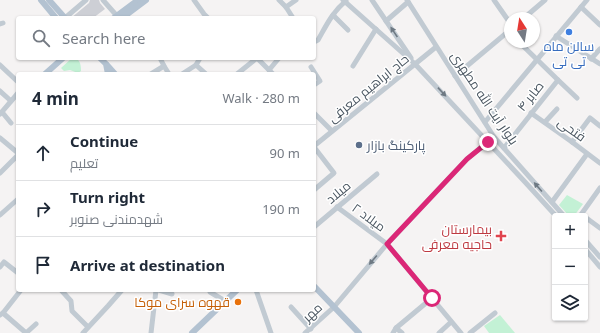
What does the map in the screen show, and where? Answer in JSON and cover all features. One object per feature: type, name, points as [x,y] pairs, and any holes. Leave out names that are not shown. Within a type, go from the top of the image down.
[{"type":"main road","points":[[41,0],[54,16]]},
{"type":"main road","points":[[49,0],[63,16]]},
{"type":"main road","points":[[122,16],[138,0]]},
{"type":"main road","points":[[122,16],[146,0]]},
{"type":"main road","points":[[48,72],[61,60]]},
{"type":"main road","points":[[102,60],[113,72]]},
{"type":"main road","points":[[106,64],[108,72]]},
{"type":"main road","points":[[316,288],[359,333]]},
{"type":"main road","points":[[196,332],[234,292]]},
{"type":"street","points":[[67,16],[86,0]]},
{"type":"street","points":[[104,0],[120,16]]},
{"type":"street","points":[[194,0],[206,16]]},
{"type":"street","points":[[279,0],[292,16]]},
{"type":"street","points":[[286,7],[296,0]]},
{"type":"street","points":[[372,0],[415,64]]},
{"type":"street","points":[[494,0],[504,14]]},
{"type":"street","points":[[531,12],[545,0]]},
{"type":"street","points":[[485,122],[587,0]]},
{"type":"street","points":[[316,41],[338,8],[345,1],[415,64]]},
{"type":"street","points":[[386,21],[408,1]]},
{"type":"street","name":"بلوار آیت الله مطهری","points":[[408,1],[494,137],[561,213]]},
{"type":"street","points":[[581,7],[600,25]]},
{"type":"street","points":[[333,15],[348,30]]},
{"type":"street","points":[[352,66],[376,29]]},
{"type":"street","points":[[455,76],[504,36]]},
{"type":"street","points":[[556,36],[600,64]]},
{"type":"street","name":"حاج ابراهیم معرفی","points":[[316,145],[436,47]]},
{"type":"street","points":[[525,48],[558,80]]},
{"type":"street","points":[[591,59],[600,49]]},
{"type":"street","points":[[161,60],[168,72]]},
{"type":"street","points":[[185,72],[196,65],[199,60]]},
{"type":"street","points":[[240,72],[254,60]]},
{"type":"street","points":[[259,60],[269,70],[277,60]]},
{"type":"street","name":"بلوار آیت الله مطهری","points":[[415,64],[553,213]]},
{"type":"street","points":[[0,65],[16,80]]},
{"type":"street","points":[[196,65],[204,72]]},
{"type":"street","points":[[154,72],[164,66]]},
{"type":"street","points":[[311,67],[314,72]]},
{"type":"street","points":[[316,75],[320,81],[316,84]]},
{"type":"street","name":"صابر ۴","points":[[504,148],[558,80],[577,98]]},
{"type":"street","points":[[0,91],[11,101]]},
{"type":"street","points":[[11,123],[1,113],[16,95]]},
{"type":"street","points":[[545,122],[557,109]]},
{"type":"street","name":"فتحی","points":[[531,113],[600,163]]},
{"type":"street","points":[[316,114],[332,131]]},
{"type":"street","points":[[572,142],[590,118],[600,126]]},
{"type":"street","name":"مهر","points":[[306,333],[334,307],[387,244],[467,159],[494,137]]},
{"type":"street","points":[[0,138],[16,152]]},
{"type":"street","points":[[316,150],[334,173],[316,188]]},
{"type":"street","points":[[552,202],[587,154]]},
{"type":"street","points":[[0,173],[16,156]]},
{"type":"street","name":"میلاد","points":[[316,225],[377,174]]},
{"type":"street","points":[[585,213],[600,188]]},
{"type":"street","points":[[0,215],[16,201]]},
{"type":"street","name":"میلاد ۲","points":[[337,207],[387,244],[461,333]]},
{"type":"street","points":[[588,220],[600,228]]},
{"type":"street","points":[[588,243],[600,257]]},
{"type":"street","points":[[588,253],[600,267]]},
{"type":"street","points":[[0,267],[4,262],[16,271]]},
{"type":"street","points":[[18,292],[2,314],[26,333],[36,324]]},
{"type":"street","points":[[63,292],[71,301],[72,311],[88,328]]},
{"type":"street","points":[[82,333],[120,292]]},
{"type":"street","points":[[151,333],[156,292]]},
{"type":"street","points":[[166,292],[172,294]]},
{"type":"street","points":[[210,292],[225,302]]},
{"type":"street","points":[[257,292],[271,333]]},
{"type":"street","points":[[402,333],[394,330],[432,298]]},
{"type":"street","points":[[291,307],[311,329]]},
{"type":"street","points":[[470,333],[495,313]]},
{"type":"street","points":[[439,333],[451,322]]},
{"type":"green space","points":[[70,60],[78,60],[80,62],[81,71],[64,71],[61,68]]},
{"type":"green space","points":[[567,195],[583,204],[576,213],[566,213],[559,205]]},
{"type":"green space","points":[[500,315],[515,333],[489,333],[484,326]]},
{"type":"building","points":[[90,0],[99,0],[105,9],[96,16],[73,16],[89,3]]},
{"type":"place","name":"سالن ماه تی تی","points":[[569,32]]},
{"type":"place","name":"پارکینگ بازار","points":[[359,145]]},
{"type":"place","name":"بیمارستان حاجیه معرفی","points":[[501,236]]},
{"type":"place","name":"قهوه سرای موکا","points":[[238,302]]},
{"type":"route","points":[[432,298],[387,244],[467,159],[488,142]]}]
